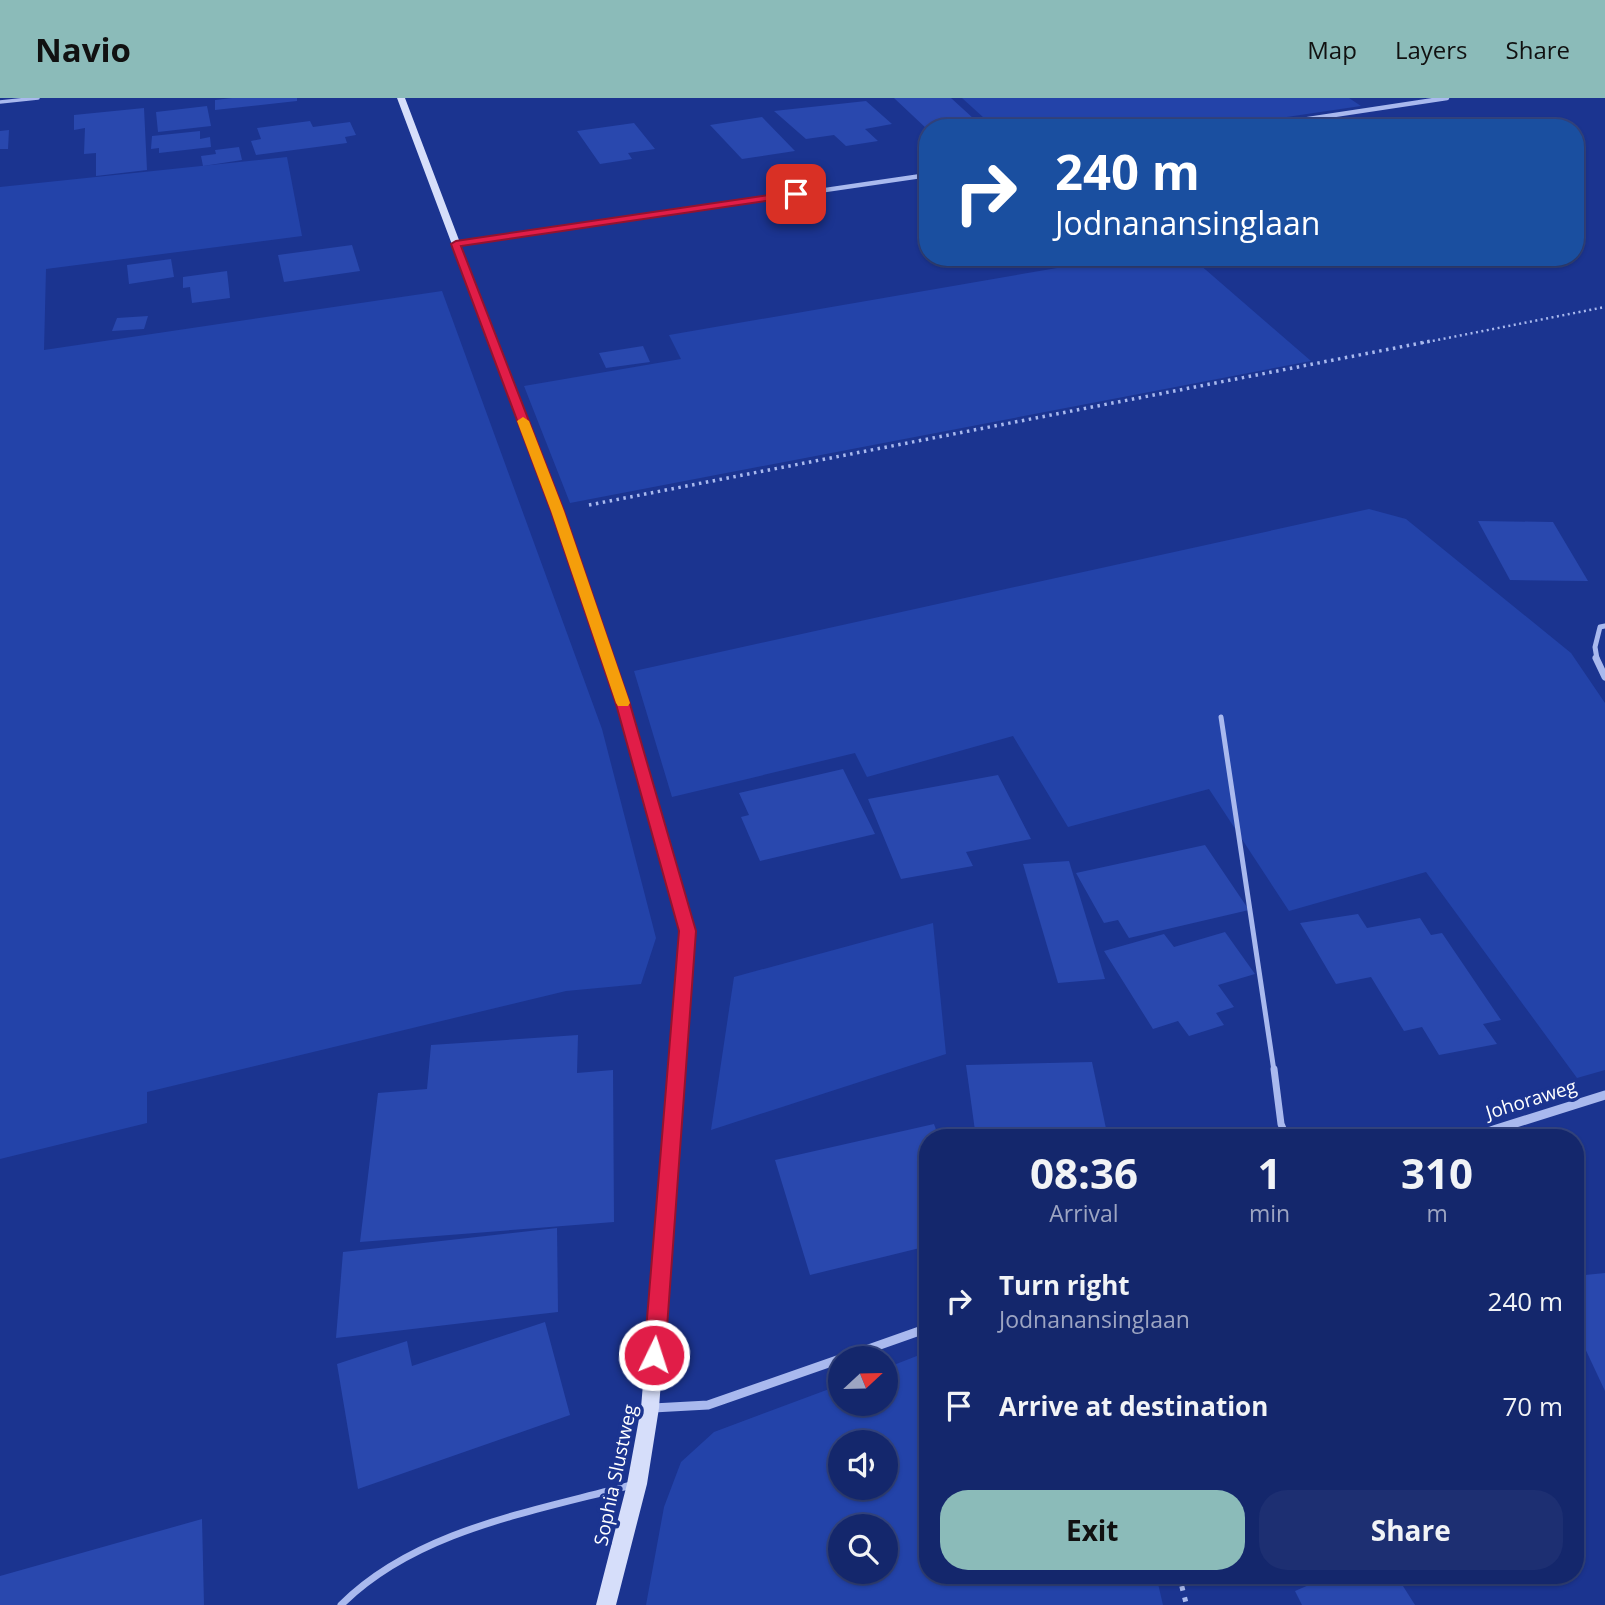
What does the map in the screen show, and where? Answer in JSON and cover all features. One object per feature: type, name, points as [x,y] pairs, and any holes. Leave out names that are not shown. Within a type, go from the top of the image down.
[{"type":"street","name":"Sophia Slustweg","points":[[401,98],[557,511],[623,704],[687,931],[650,1408],[637,1484],[606,1605]]},
{"type":"street","points":[[1308,119],[1447,98]]},
{"type":"street","points":[[456,244],[919,176]]},
{"type":"street","points":[[1605,626],[1600,627],[1593,645],[1599,668],[1605,677]]},
{"type":"street","name":"Johoraweg","points":[[1497,1129],[1605,1095]]},
{"type":"street","points":[[877,1346],[919,1331]]},
{"type":"street","points":[[650,1408],[708,1405],[828,1363]]},
{"type":"lane","points":[[0,102],[38,98]]},
{"type":"lane","points":[[1221,717],[1283,1129]]},
{"type":"lane","points":[[341,1605],[378,1570],[405,1556],[486,1526],[637,1484]]},
{"type":"path","points":[[557,511],[1605,307]]},
{"type":"path","points":[[1181,1584],[1185,1602]]},
{"type":"shaded area","points":[[962,98],[1349,98],[1361,106],[1273,119],[985,119]]},
{"type":"shaded area","points":[[287,157],[302,236],[46,269],[44,350],[442,291],[602,729],[656,938],[641,984],[566,991],[147,1092],[147,1123],[0,1159],[0,187]]},
{"type":"shaded area","points":[[1069,266],[1201,266],[1311,361],[570,503],[524,386],[681,359],[669,335]]},
{"type":"shaded area","points":[[1369,509],[1406,519],[1571,653],[1605,703],[1605,1070],[1577,1078],[1426,872],[1289,911],[1209,789],[1068,827],[1013,736],[867,777],[855,753],[672,797],[634,671]]},
{"type":"shaded area","points":[[933,923],[946,1054],[711,1130],[734,977]]},
{"type":"shaded area","points":[[919,1355],[919,1584],[1158,1584],[1163,1605],[646,1605],[664,1507],[681,1462],[714,1432],[828,1389],[828,1416],[898,1416],[898,1363]]},
{"type":"building","points":[[297,98],[297,101],[215,110],[215,100]]},
{"type":"building","points":[[894,98],[951,98],[974,119],[919,119],[919,122]]},
{"type":"building","points":[[866,101],[892,124],[865,129],[878,141],[846,146],[834,135],[806,139],[774,111]]},
{"type":"building","points":[[207,106],[211,126],[158,132],[156,112]]},
{"type":"building","points":[[144,108],[147,170],[96,176],[96,153],[84,154],[85,128],[74,130],[74,115]]},
{"type":"building","points":[[762,117],[795,151],[742,159],[710,125]]},
{"type":"building","points":[[310,121],[313,127],[350,122],[356,135],[345,137],[347,143],[256,155],[251,141],[261,139],[257,128]]},
{"type":"building","points":[[634,123],[655,149],[628,153],[632,159],[600,164],[577,131]]},
{"type":"building","points":[[9,130],[8,149],[0,149],[0,131]]},
{"type":"building","points":[[200,131],[200,139],[210,137],[211,147],[159,153],[159,148],[151,149],[152,136]]},
{"type":"building","points":[[239,147],[242,160],[203,166],[201,156],[216,154],[215,150]]},
{"type":"building","points":[[352,245],[360,271],[284,282],[278,255]]},
{"type":"building","points":[[171,259],[174,277],[129,284],[127,265]]},
{"type":"building","points":[[227,271],[230,298],[192,303],[190,287],[183,288],[183,277]]},
{"type":"building","points":[[148,316],[144,329],[112,331],[117,318]]},
{"type":"building","points":[[643,346],[650,362],[606,368],[599,353]]},
{"type":"building","points":[[1478,521],[1553,522],[1588,581],[1510,580]]},
{"type":"building","points":[[843,769],[875,834],[760,861],[741,817],[749,815],[739,793]]},
{"type":"building","points":[[998,775],[1031,839],[966,852],[973,866],[901,879],[868,799]]},
{"type":"building","points":[[1205,845],[1249,910],[1129,938],[1118,920],[1104,923],[1076,873]]},
{"type":"building","points":[[1069,861],[1105,979],[1058,983],[1023,864]]},
{"type":"building","points":[[1358,914],[1367,928],[1420,918],[1431,935],[1442,933],[1501,1020],[1483,1024],[1497,1044],[1439,1055],[1422,1027],[1404,1031],[1371,977],[1336,984],[1300,923]]},
{"type":"building","points":[[1225,932],[1255,974],[1218,985],[1234,1007],[1216,1013],[1224,1025],[1189,1036],[1178,1021],[1153,1029],[1104,951],[1164,934],[1174,947]]},
{"type":"building","points":[[578,1035],[577,1073],[613,1070],[614,1222],[360,1242],[378,1093],[427,1089],[431,1045]]},
{"type":"building","points":[[1092,1062],[1106,1129],[975,1129],[966,1065]]},
{"type":"building","points":[[934,1124],[936,1129],[919,1129],[919,1248],[810,1275],[775,1160]]},
{"type":"building","points":[[557,1228],[558,1312],[336,1338],[343,1252]]},
{"type":"building","points":[[1605,1273],[1605,1391],[1584,1346],[1584,1275]]},
{"type":"building","points":[[545,1322],[570,1415],[358,1489],[337,1364],[407,1341],[412,1366]]},
{"type":"building","points":[[202,1519],[204,1605],[0,1605],[0,1576]]},
{"type":"building","points":[[1311,1584],[1402,1584],[1415,1605],[1302,1605],[1295,1591]]},
{"type":"slow traffic","points":[[523,421],[623,703]]},
{"type":"route","points":[[654,1355],[687,931],[623,704],[557,511],[456,244],[796,194]]}]
